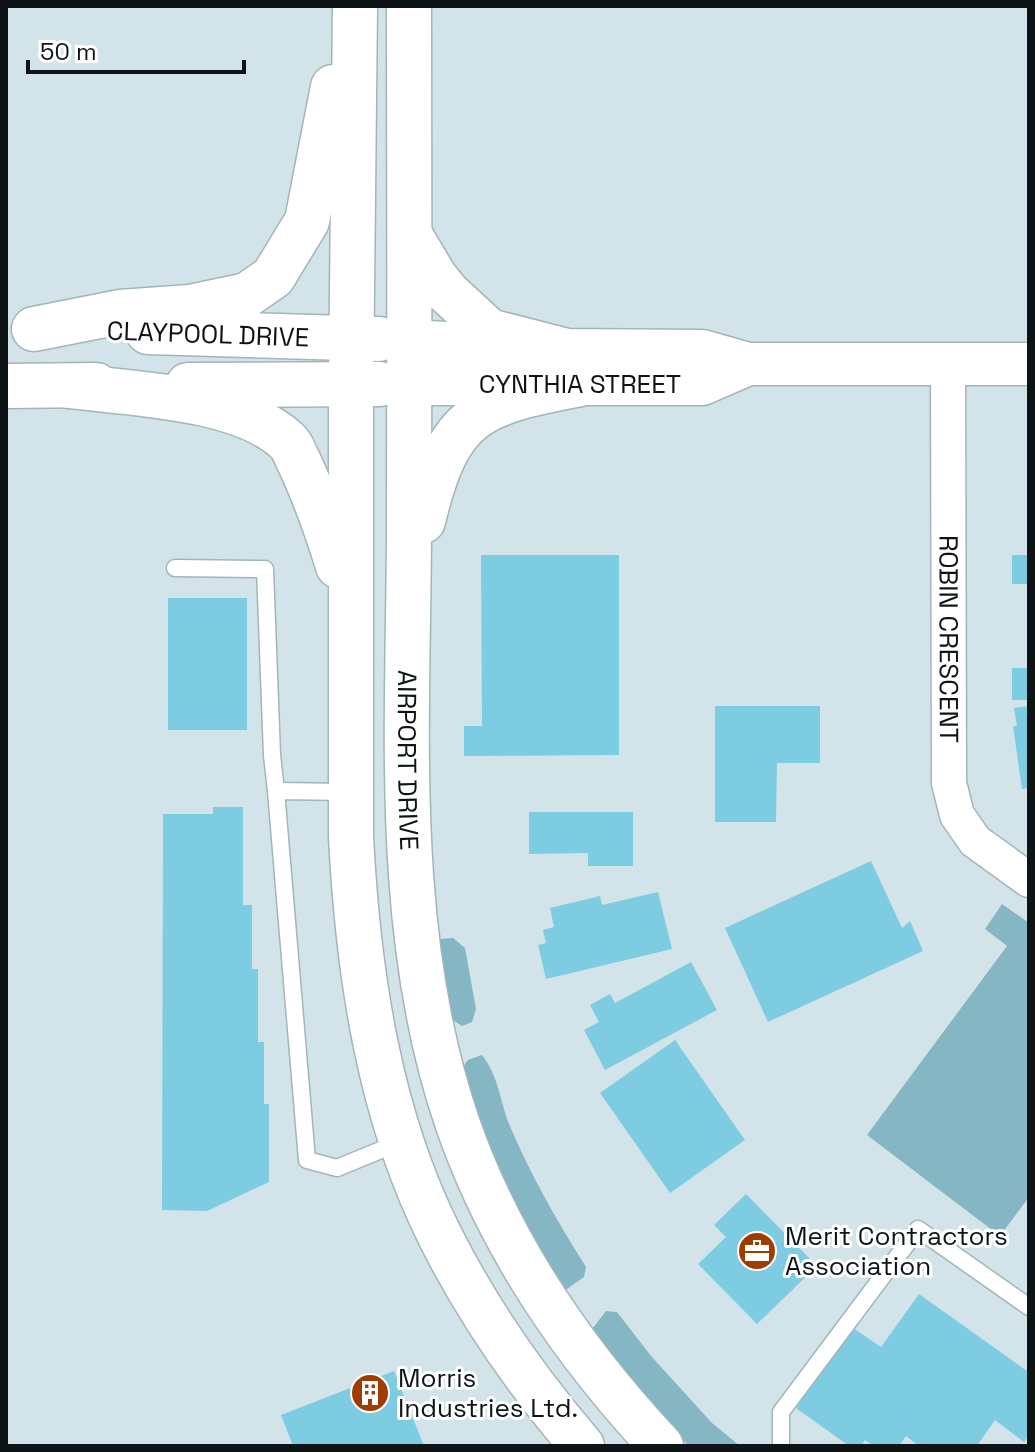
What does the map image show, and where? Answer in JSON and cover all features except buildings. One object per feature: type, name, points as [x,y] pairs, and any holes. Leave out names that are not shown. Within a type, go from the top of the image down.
[{"type":"main road","points":[[20,329],[120,312],[190,307],[247,295],[273,277],[307,221],[347,6]]},
{"type":"main road","points":[[355,6],[351,792],[354,887],[365,983],[386,1085],[402,1141],[440,1237],[477,1304],[545,1402],[582,1446]]},
{"type":"main road","name":"AIRPORT DRIVE","points":[[409,6],[409,832],[416,920],[434,1033],[457,1122],[480,1180],[537,1288],[576,1346],[622,1404],[661,1446]]},
{"type":"main road","points":[[410,234],[435,277],[489,331],[572,367]]},
{"type":"main road","name":"CLAYPOOL DRIVE","points":[[20,329],[411,341]]},
{"type":"main road","points":[[409,606],[420,533],[433,477],[452,438],[480,412],[572,367]]},
{"type":"main road","name":"CLAYPOOL DRIVE","points":[[6,386],[410,384]]},
{"type":"main road","points":[[68,386],[168,398],[218,408],[261,422],[289,442],[315,495],[350,607]]},
{"type":"street","name":"CYNTHIA STREET","points":[[411,341],[702,384],[748,364],[1029,364]]},
{"type":"street","name":"ROBIN CRESCENT","points":[[948,363],[949,783],[957,815],[975,841],[1029,880]]},
{"type":"street","name":"CYNTHIA STREET","points":[[410,384],[572,367]]},
{"type":"lane","points":[[175,568],[265,569],[272,755],[307,1160],[337,1168],[402,1141]]},
{"type":"lane","points":[[276,791],[351,792]]},
{"type":"lane","points":[[781,1446],[781,1412],[918,1229],[1029,1307]]},
{"type":"shaded area","points":[[1002,904],[1029,923],[1029,1197],[1000,1236],[867,1135],[1007,946],[985,929]]},
{"type":"shaded area","points":[[453,938],[465,948],[476,1009],[472,1022],[462,1026],[445,1015],[434,950],[440,939]]},
{"type":"shaded area","points":[[482,1055],[495,1079],[509,1124],[526,1161],[586,1267],[584,1277],[564,1291],[485,1163],[459,1072],[468,1060]]},
{"type":"shaded area","points":[[606,1311],[617,1312],[651,1356],[712,1423],[740,1446],[689,1446],[656,1415],[589,1333]]},
{"type":"place","name":"Merit Contractors Association","points":[[757,1251]]},
{"type":"place","name":"Morris Industries Ltd.","points":[[370,1393]]}]
